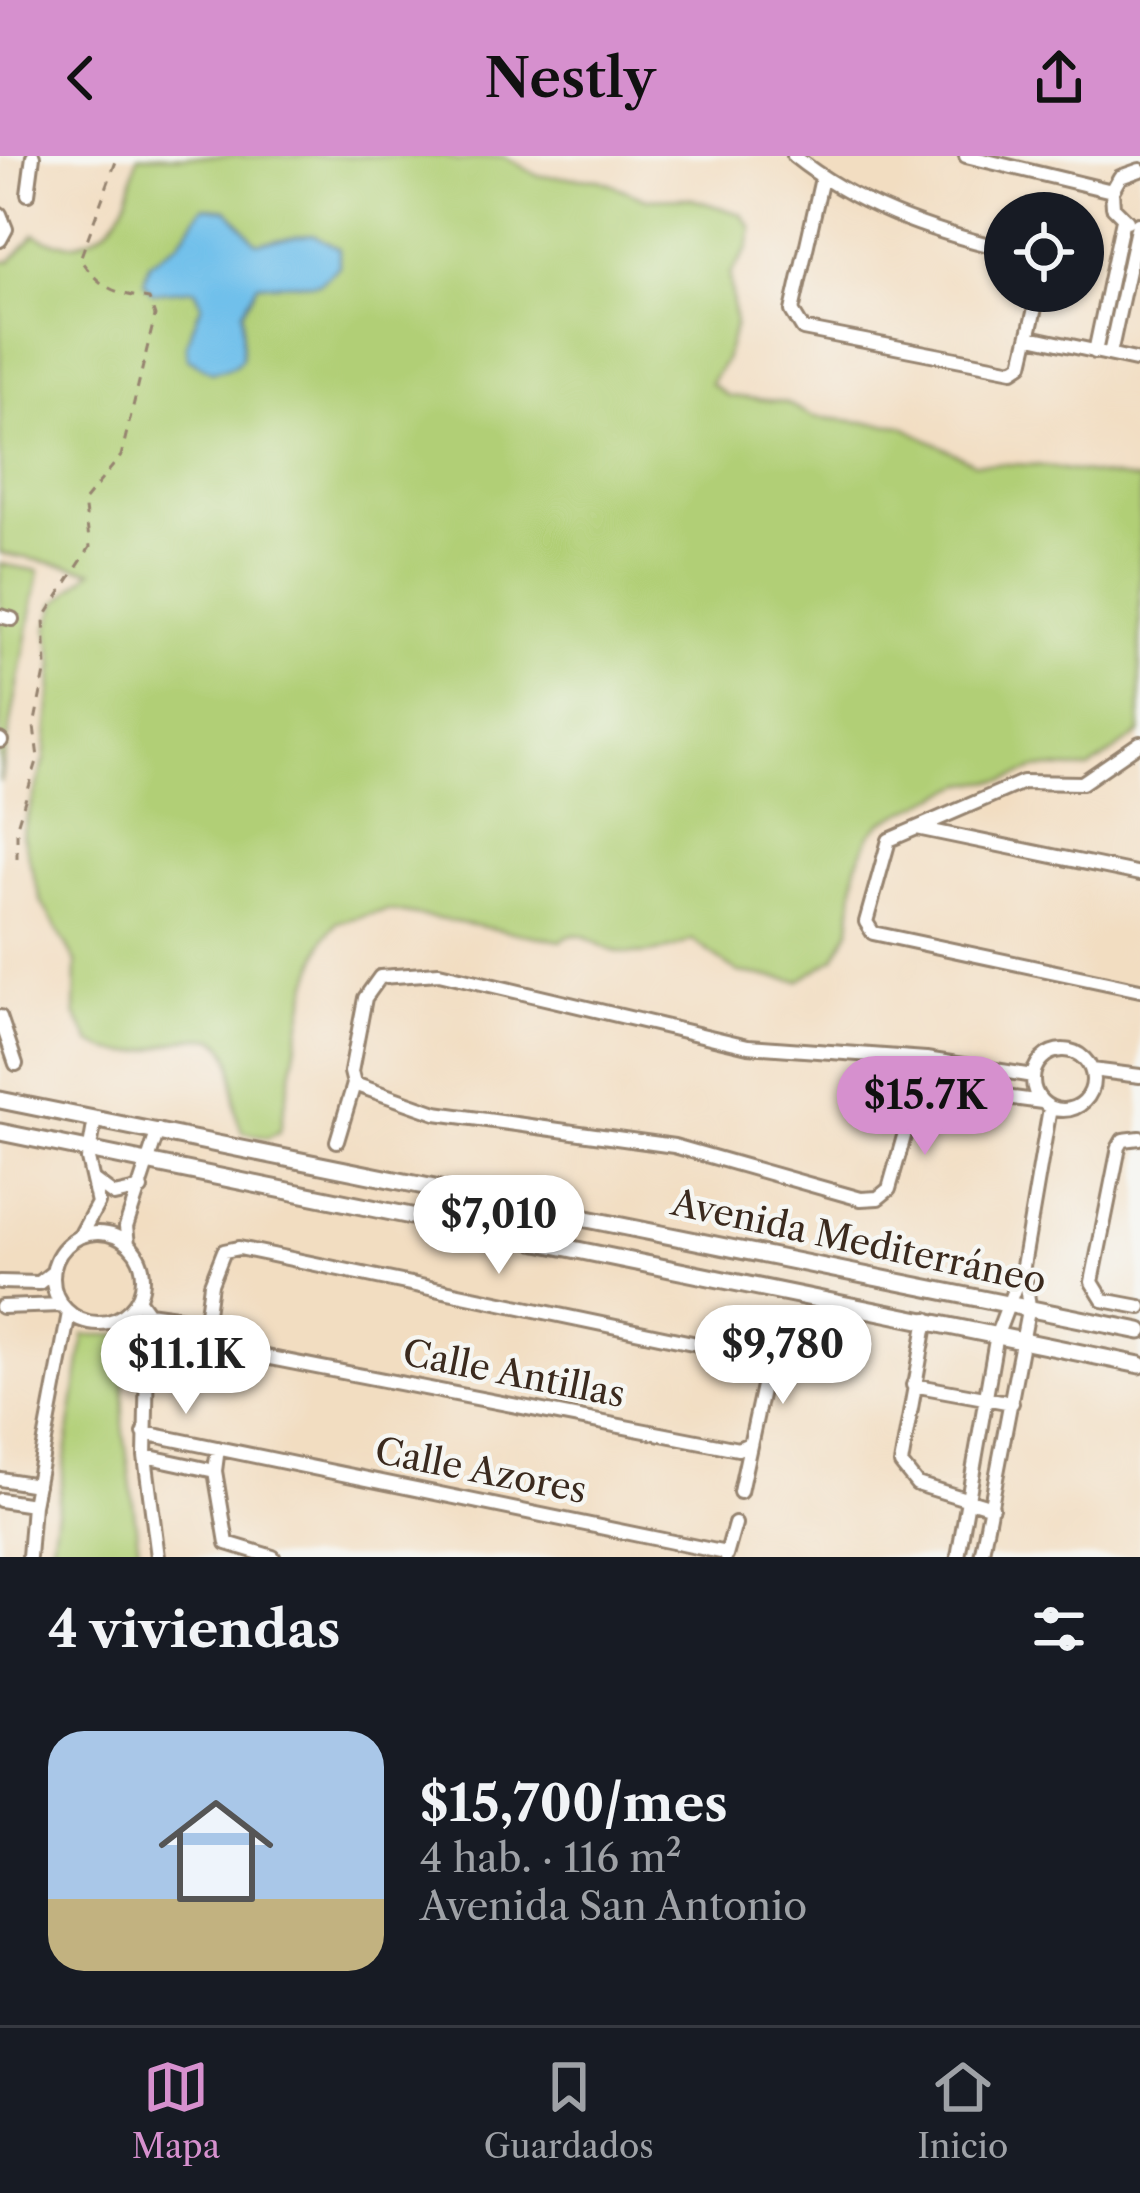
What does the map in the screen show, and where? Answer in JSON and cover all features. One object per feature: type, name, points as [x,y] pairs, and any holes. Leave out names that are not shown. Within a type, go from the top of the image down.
[{"type":"street","points":[[28,194],[33,156]]},
{"type":"street","points":[[794,156],[822,178],[933,232],[984,244]]},
{"type":"street","points":[[966,156],[1112,190]]},
{"type":"street","points":[[1102,353],[1139,224],[1123,219],[1113,206],[1112,190],[1137,165]]},
{"type":"street","points":[[822,178],[792,311],[803,329],[1003,371],[1022,364],[1035,312]]},
{"type":"street","points":[[0,214],[6,229],[0,240]]},
{"type":"street","points":[[1102,353],[1123,219]]},
{"type":"street","points":[[1030,337],[1140,362]]},
{"type":"street","points":[[1140,743],[1082,783],[1023,782],[916,828],[883,849],[866,922],[874,933],[1140,990]]},
{"type":"street","points":[[916,828],[1140,874]]},
{"type":"street","points":[[337,1141],[354,1084],[350,1072],[365,998],[380,976],[406,972],[439,974],[748,1046],[926,1059],[1033,1076]]},
{"type":"street","points":[[1,1025],[16,1064]]},
{"type":"street","points":[[919,1085],[1046,1105],[1067,1111],[1084,1103],[1093,1088],[1092,1070],[1076,1052],[1060,1050],[1039,1062],[1033,1076],[1046,1105],[1023,1266],[1029,1306],[981,1557]]},
{"type":"street","points":[[354,1084],[436,1113],[674,1146],[861,1199],[878,1198],[889,1189],[926,1059]]},
{"type":"street","points":[[1092,1070],[1140,1076]]},
{"type":"street","name":"Avenida Mediterráneo","points":[[0,1100],[1140,1331]]},
{"type":"street","points":[[95,1119],[89,1149],[94,1218],[62,1251],[53,1272],[39,1282],[4,1282],[1,1311],[66,1309],[91,1322],[113,1320],[138,1300],[143,1270],[129,1245],[126,1227],[158,1130]]},
{"type":"street","name":"Avenida Mediterráneo","points":[[0,1132],[1140,1365]]},
{"type":"street","points":[[1140,1138],[1123,1140],[1119,1147],[1092,1282],[1103,1300],[1140,1307]]},
{"type":"street","points":[[94,1180],[114,1195],[141,1189]]},
{"type":"street","points":[[78,1238],[103,1233],[129,1245]]},
{"type":"street","name":"Calle Antillas","points":[[202,1342],[216,1262],[224,1251],[239,1248],[764,1358]]},
{"type":"street","points":[[958,1557],[997,1334],[1023,1266]]},
{"type":"street","points":[[29,1557],[33,1505],[66,1309],[53,1272]]},
{"type":"street","points":[[138,1300],[148,1312],[205,1321]]},
{"type":"street","points":[[148,1312],[144,1433],[158,1557]]},
{"type":"street","points":[[927,1319],[901,1464],[905,1475],[967,1502],[992,1507]]},
{"type":"street","name":"Calle Antillas","points":[[113,1320],[133,1324],[147,1334],[738,1449],[747,1445]]},
{"type":"street","points":[[740,1492],[767,1367],[764,1358],[774,1331]]},
{"type":"street","points":[[914,1385],[1012,1403]]},
{"type":"street","name":"Calle Azores","points":[[144,1433],[720,1548],[726,1555]]},
{"type":"street","points":[[218,1448],[215,1471],[227,1543],[273,1557]]},
{"type":"street","points":[[145,1456],[215,1471]]},
{"type":"street","points":[[973,1461],[1000,1466]]},
{"type":"street","points":[[0,1479],[37,1485]]},
{"type":"street","points":[[0,1499],[33,1505]]},
{"type":"street","points":[[726,1555],[735,1524]]},
{"type":"path","points":[[17,859],[17,826],[38,758],[34,726],[46,668],[44,618],[91,547],[84,501],[121,456],[155,316],[149,298],[112,293],[97,283],[80,259],[118,156]]},
{"type":"green space","points":[[138,156],[443,156],[457,161],[504,156],[538,176],[598,179],[646,199],[689,198],[741,214],[752,228],[748,248],[730,275],[735,325],[725,360],[710,383],[728,396],[784,402],[814,417],[902,426],[974,463],[1036,465],[1140,481],[1140,733],[1089,769],[1037,768],[1006,780],[965,784],[882,822],[869,836],[856,866],[850,929],[835,958],[799,981],[739,973],[692,940],[634,954],[607,948],[582,935],[561,941],[388,910],[337,922],[324,939],[308,986],[280,1131],[268,1138],[243,1132],[235,1108],[230,1059],[216,1039],[183,1040],[126,1053],[91,1043],[75,1014],[76,962],[41,901],[22,835],[45,759],[54,663],[48,629],[56,603],[92,571],[0,553],[0,262],[11,261],[35,234],[49,241],[78,243],[103,231],[122,209]]},
{"type":"green space","points":[[0,564],[39,571],[0,783]]},
{"type":"green space","points":[[84,1335],[126,1335],[123,1424],[140,1557],[50,1557]]},
{"type":"water","points":[[203,207],[228,210],[257,243],[313,234],[339,249],[339,266],[319,283],[258,284],[243,311],[242,358],[233,367],[212,372],[187,358],[186,344],[202,304],[195,289],[152,293],[144,281],[149,263],[179,242]]}]
